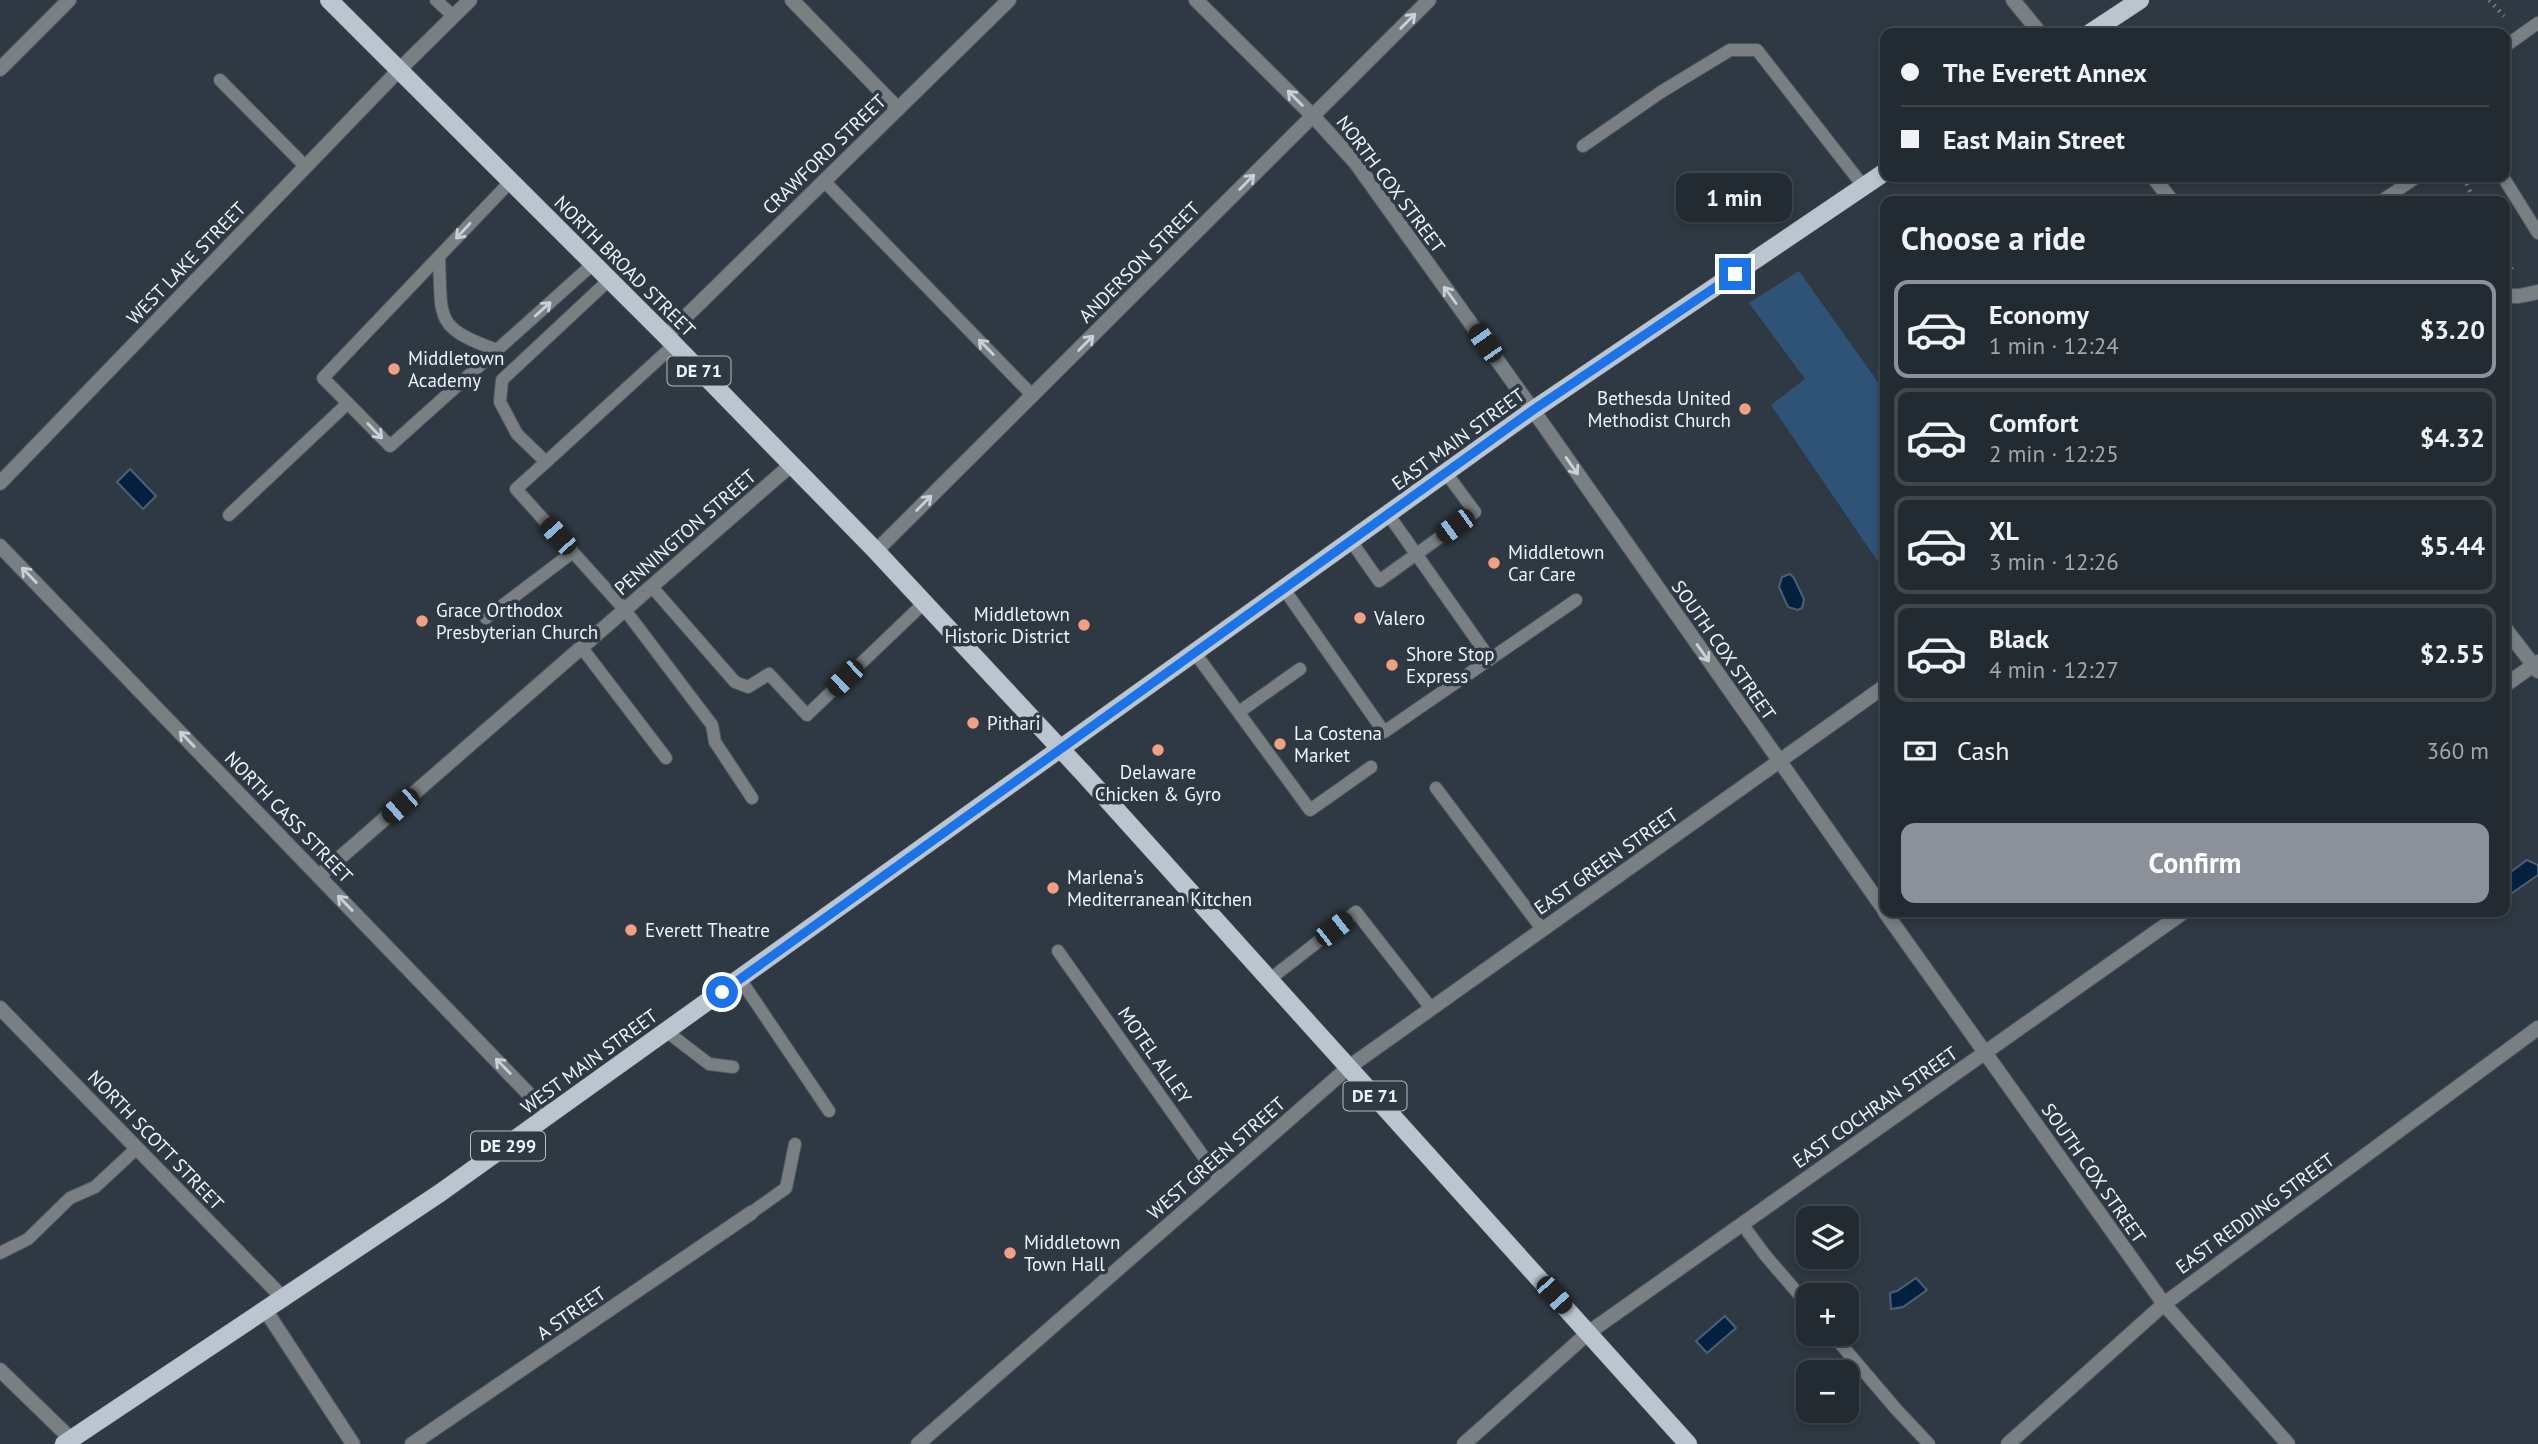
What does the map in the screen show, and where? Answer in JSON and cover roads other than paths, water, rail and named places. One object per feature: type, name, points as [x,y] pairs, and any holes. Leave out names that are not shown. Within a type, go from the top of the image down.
[{"type":"main road","name":"NORTH BROAD STREET","points":[[329,0],[670,340],[876,551],[1061,749]]},
{"type":"main road","points":[[2098,28],[2140,0]]},
{"type":"main road","name":"EAST MAIN STREET","points":[[1061,749],[1533,410],[1880,176]]},
{"type":"main road","name":"WEST MAIN STREET","points":[[68,1442],[284,1299],[550,1116],[1061,749]]},
{"type":"main road","name":"DE 71","points":[[1061,749],[1688,1444]]},
{"type":"street","points":[[0,69],[69,0]]},
{"type":"street","name":"WEST LAKE STREET","points":[[0,482],[470,0]]},
{"type":"street","points":[[792,0],[898,109]]},
{"type":"street","name":"CRAWFORD STREET","points":[[670,340],[824,181],[1009,0]]},
{"type":"street","name":"NORTH COX STREET","points":[[1196,0],[1313,116],[1355,162],[1533,410]]},
{"type":"street","name":"ANDERSON STREET","points":[[876,551],[1429,0]]},
{"type":"street","points":[[2013,0],[2036,28]]},
{"type":"street","points":[[2157,182],[2168,196]]},
{"type":"street","points":[[2510,296],[2538,292]]},
{"type":"street","name":"SOUTH COX STREET","points":[[1533,410],[1880,904]]},
{"type":"street","name":"PENNINGTON STREET","points":[[319,876],[792,466]]},
{"type":"street","name":"NORTH CASS STREET","points":[[0,546],[550,1116]]},
{"type":"street","points":[[2510,634],[2536,666],[2510,682]]},
{"type":"street","name":"EAST GREEN STREET","points":[[1349,1067],[1880,690]]},
{"type":"street","name":"SOUTH COX STREET","points":[[1889,917],[2164,1304],[2288,1444]]},
{"type":"street","name":"EAST COCHRAN STREET","points":[[1464,1444],[1588,1333],[2177,917]]},
{"type":"street","name":"NORTH SCOTT STREET","points":[[0,1008],[284,1299]]},
{"type":"street","name":"EAST REDDING STREET","points":[[2008,1444],[2164,1304],[2538,1028]]},
{"type":"street","name":"WEST GREEN STREET","points":[[918,1444],[1349,1067]]},
{"type":"street","name":"A STREET","points":[[412,1444],[751,1213]]},
{"type":"street","points":[[266,1311],[353,1444]]},
{"type":"street","points":[[0,1370],[68,1442]]},
{"type":"lane","points":[[436,0],[453,16]]},
{"type":"lane","points":[[2510,43],[2538,23]]},
{"type":"lane","points":[[1583,146],[1661,92],[1730,51],[1757,50],[1864,187]]},
{"type":"lane","points":[[220,80],[306,167]]},
{"type":"lane","points":[[824,181],[1033,397]]},
{"type":"lane","points":[[510,182],[323,378],[390,446],[593,264]]},
{"type":"lane","points":[[2388,196],[2410,182]]},
{"type":"lane","points":[[2510,200],[2538,233]]},
{"type":"lane","points":[[439,257],[442,312],[450,328],[465,339],[497,350]]},
{"type":"lane","points":[[546,462],[517,433],[500,402],[502,380],[609,280]]},
{"type":"lane","points":[[670,340],[516,489],[625,610],[712,725],[715,742],[752,798]]},
{"type":"lane","points":[[229,514],[348,403]]},
{"type":"lane","points":[[1351,541],[1379,581],[1475,512],[1446,473]]},
{"type":"lane","points":[[1388,514],[1490,659]]},
{"type":"lane","points":[[486,618],[573,552]]},
{"type":"lane","points":[[652,587],[734,682],[748,687],[769,674],[807,715],[924,603]]},
{"type":"lane","points":[[1284,589],[1384,732],[1576,600]]},
{"type":"lane","points":[[582,648],[666,758]]},
{"type":"lane","points":[[1195,653],[1310,810],[1371,767]]},
{"type":"lane","points":[[1239,712],[1300,669]]},
{"type":"lane","points":[[1436,788],[1542,929]]},
{"type":"lane","points":[[1270,979],[1356,912],[1431,1008]]},
{"type":"lane","name":"MOTEL ALLEY","points":[[1058,951],[1220,1180]]},
{"type":"lane","points":[[740,979],[829,1111]]},
{"type":"lane","points":[[666,1031],[709,1064],[733,1067]]},
{"type":"lane","points":[[751,1213],[786,1188],[795,1144]]},
{"type":"lane","points":[[0,1253],[28,1239],[70,1198],[95,1187],[137,1148]]},
{"type":"lane","points":[[1742,1224],[1796,1292]]},
{"type":"lane","points":[[1842,1346],[1929,1444]]},
{"type":"place","name":"Middletown Academy","points":[[394,369]]},
{"type":"place","name":"Bethesda United Methodist Church","points":[[1745,409]]},
{"type":"place","name":"Middletown Car Care","points":[[1494,563]]},
{"type":"place","name":"Valero","points":[[1360,618]]},
{"type":"place","name":"Grace Orthodox Presbyterian Church","points":[[422,621]]},
{"type":"place","name":"Middletown Historic District","points":[[1084,625]]},
{"type":"place","name":"Shore Stop Express","points":[[1392,665]]},
{"type":"place","name":"Pithari","points":[[973,723]]},
{"type":"place","name":"La Costena Market","points":[[1280,744]]},
{"type":"place","name":"Delaware Chicken & Gyro","points":[[1158,750]]},
{"type":"place","name":"Marlena's Mediterranean Kitchen","points":[[1053,888]]},
{"type":"place","name":"Everett Theatre","points":[[631,930]]},
{"type":"place","name":"Middletown Town Hall","points":[[1010,1253]]}]
